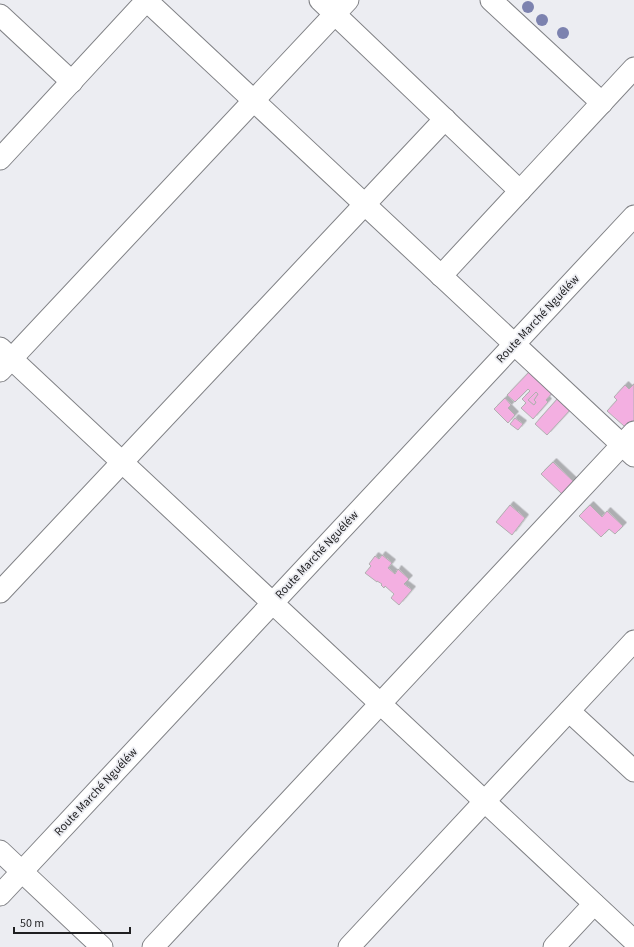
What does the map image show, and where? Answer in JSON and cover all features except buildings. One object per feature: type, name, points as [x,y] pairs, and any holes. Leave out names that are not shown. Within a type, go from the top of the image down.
[{"type":"street","points":[[0,159],[146,0],[514,344],[630,444],[380,704],[153,947]]},
{"type":"street","points":[[491,0],[602,103]]},
{"type":"street","points":[[520,191],[445,119],[334,5],[254,101],[4,359],[122,463],[634,941]]},
{"type":"street","points":[[0,15],[72,82]]},
{"type":"street","points":[[441,276],[634,68]]},
{"type":"street","points":[[0,592],[445,119]]},
{"type":"street","name":"Route Marché Nguéléw","points":[[0,895],[634,216]]},
{"type":"street","points":[[349,947],[634,641]]},
{"type":"street","points":[[569,711],[634,771]]},
{"type":"street","points":[[0,851],[102,947]]},
{"type":"street","points":[[554,947],[594,904]]}]
